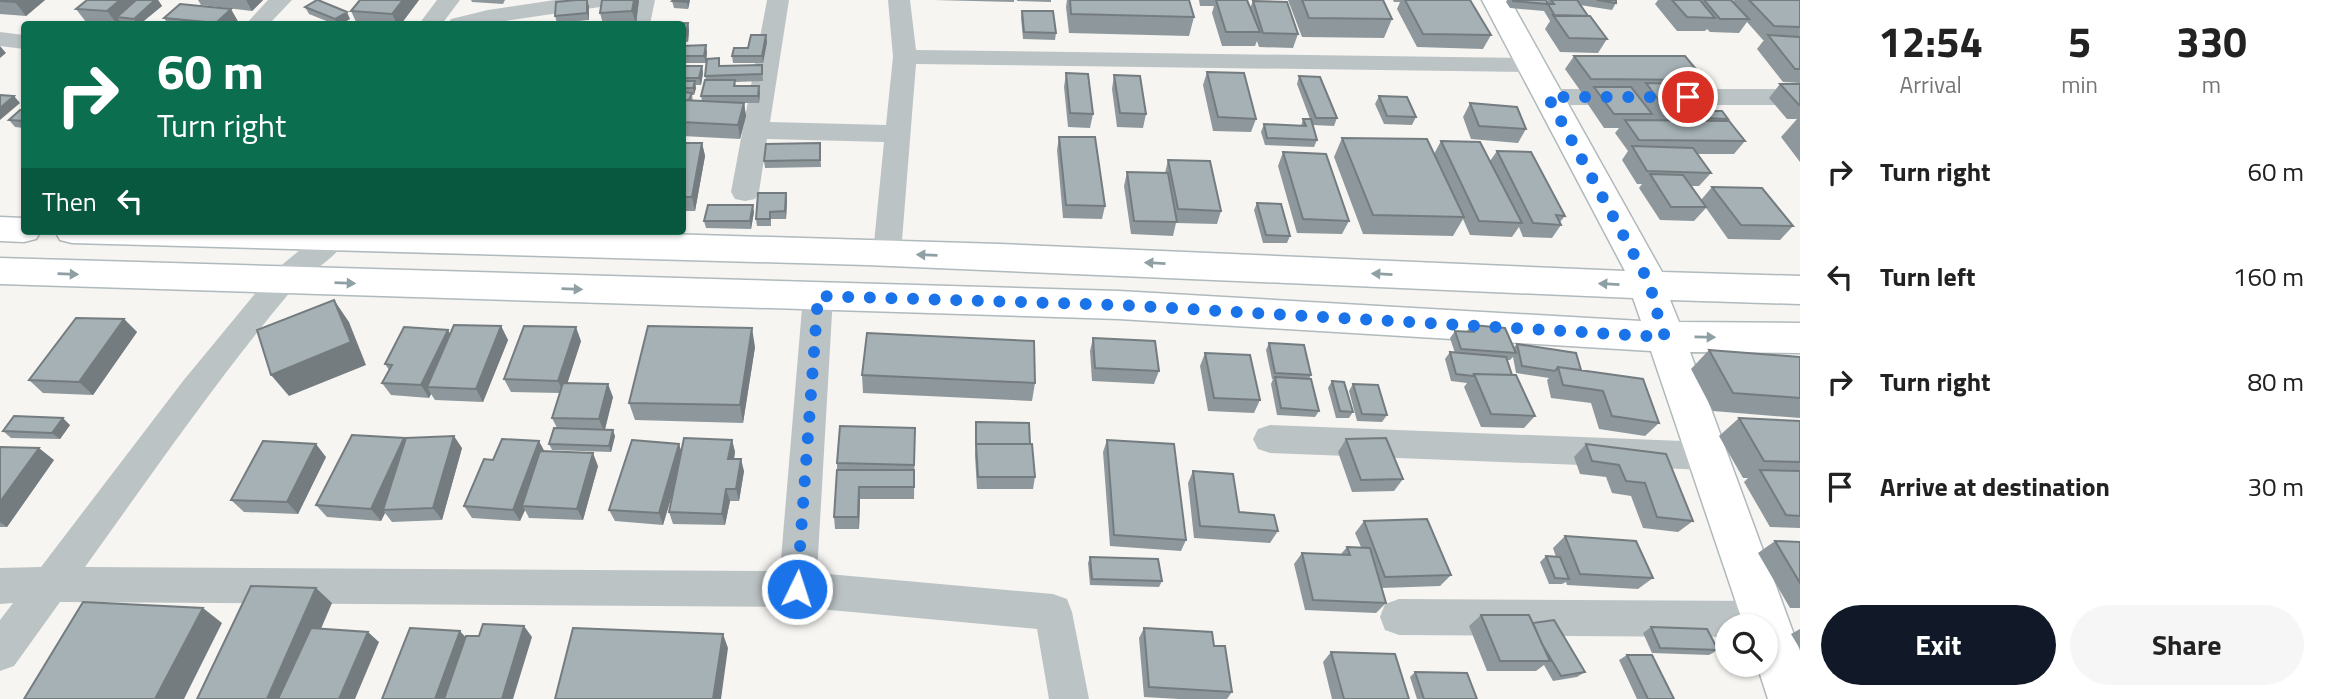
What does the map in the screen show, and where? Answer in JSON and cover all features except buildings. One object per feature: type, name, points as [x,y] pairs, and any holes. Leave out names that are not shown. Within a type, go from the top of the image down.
[{"type":"street","points":[[260,21],[281,0]]},
{"type":"street","points":[[432,21],[449,0]]},
{"type":"street","points":[[470,21],[600,0]]},
{"type":"street","points":[[640,21],[644,0]]},
{"type":"street","points":[[745,192],[778,0]]},
{"type":"street","points":[[887,253],[905,57],[899,0]]},
{"type":"street","points":[[1496,0],[1651,286],[1665,337],[1763,614]]},
{"type":"street","points":[[0,39],[21,42]]},
{"type":"street","points":[[905,57],[1539,81],[1800,97]]},
{"type":"street","points":[[756,130],[897,134]]},
{"type":"street","points":[[0,229],[21,230]]},
{"type":"street","points":[[0,653],[195,390],[283,281],[335,235]]},
{"type":"street","points":[[421,235],[592,237],[887,253],[1800,290]]},
{"type":"street","points":[[0,271],[1119,305],[1665,337],[1800,338]]},
{"type":"street","points":[[797,589],[818,296]]},
{"type":"street","points":[[1270,439],[1707,456]]},
{"type":"street","points":[[0,586],[51,584],[797,589],[1053,612],[1069,699]]},
{"type":"street","points":[[1399,617],[1715,620]]},
{"type":"street","points":[[1778,657],[1793,699]]},
{"type":"route","points":[[797,589],[818,296],[1119,305],[1665,337],[1651,286],[1548,97],[1688,97]]}]
